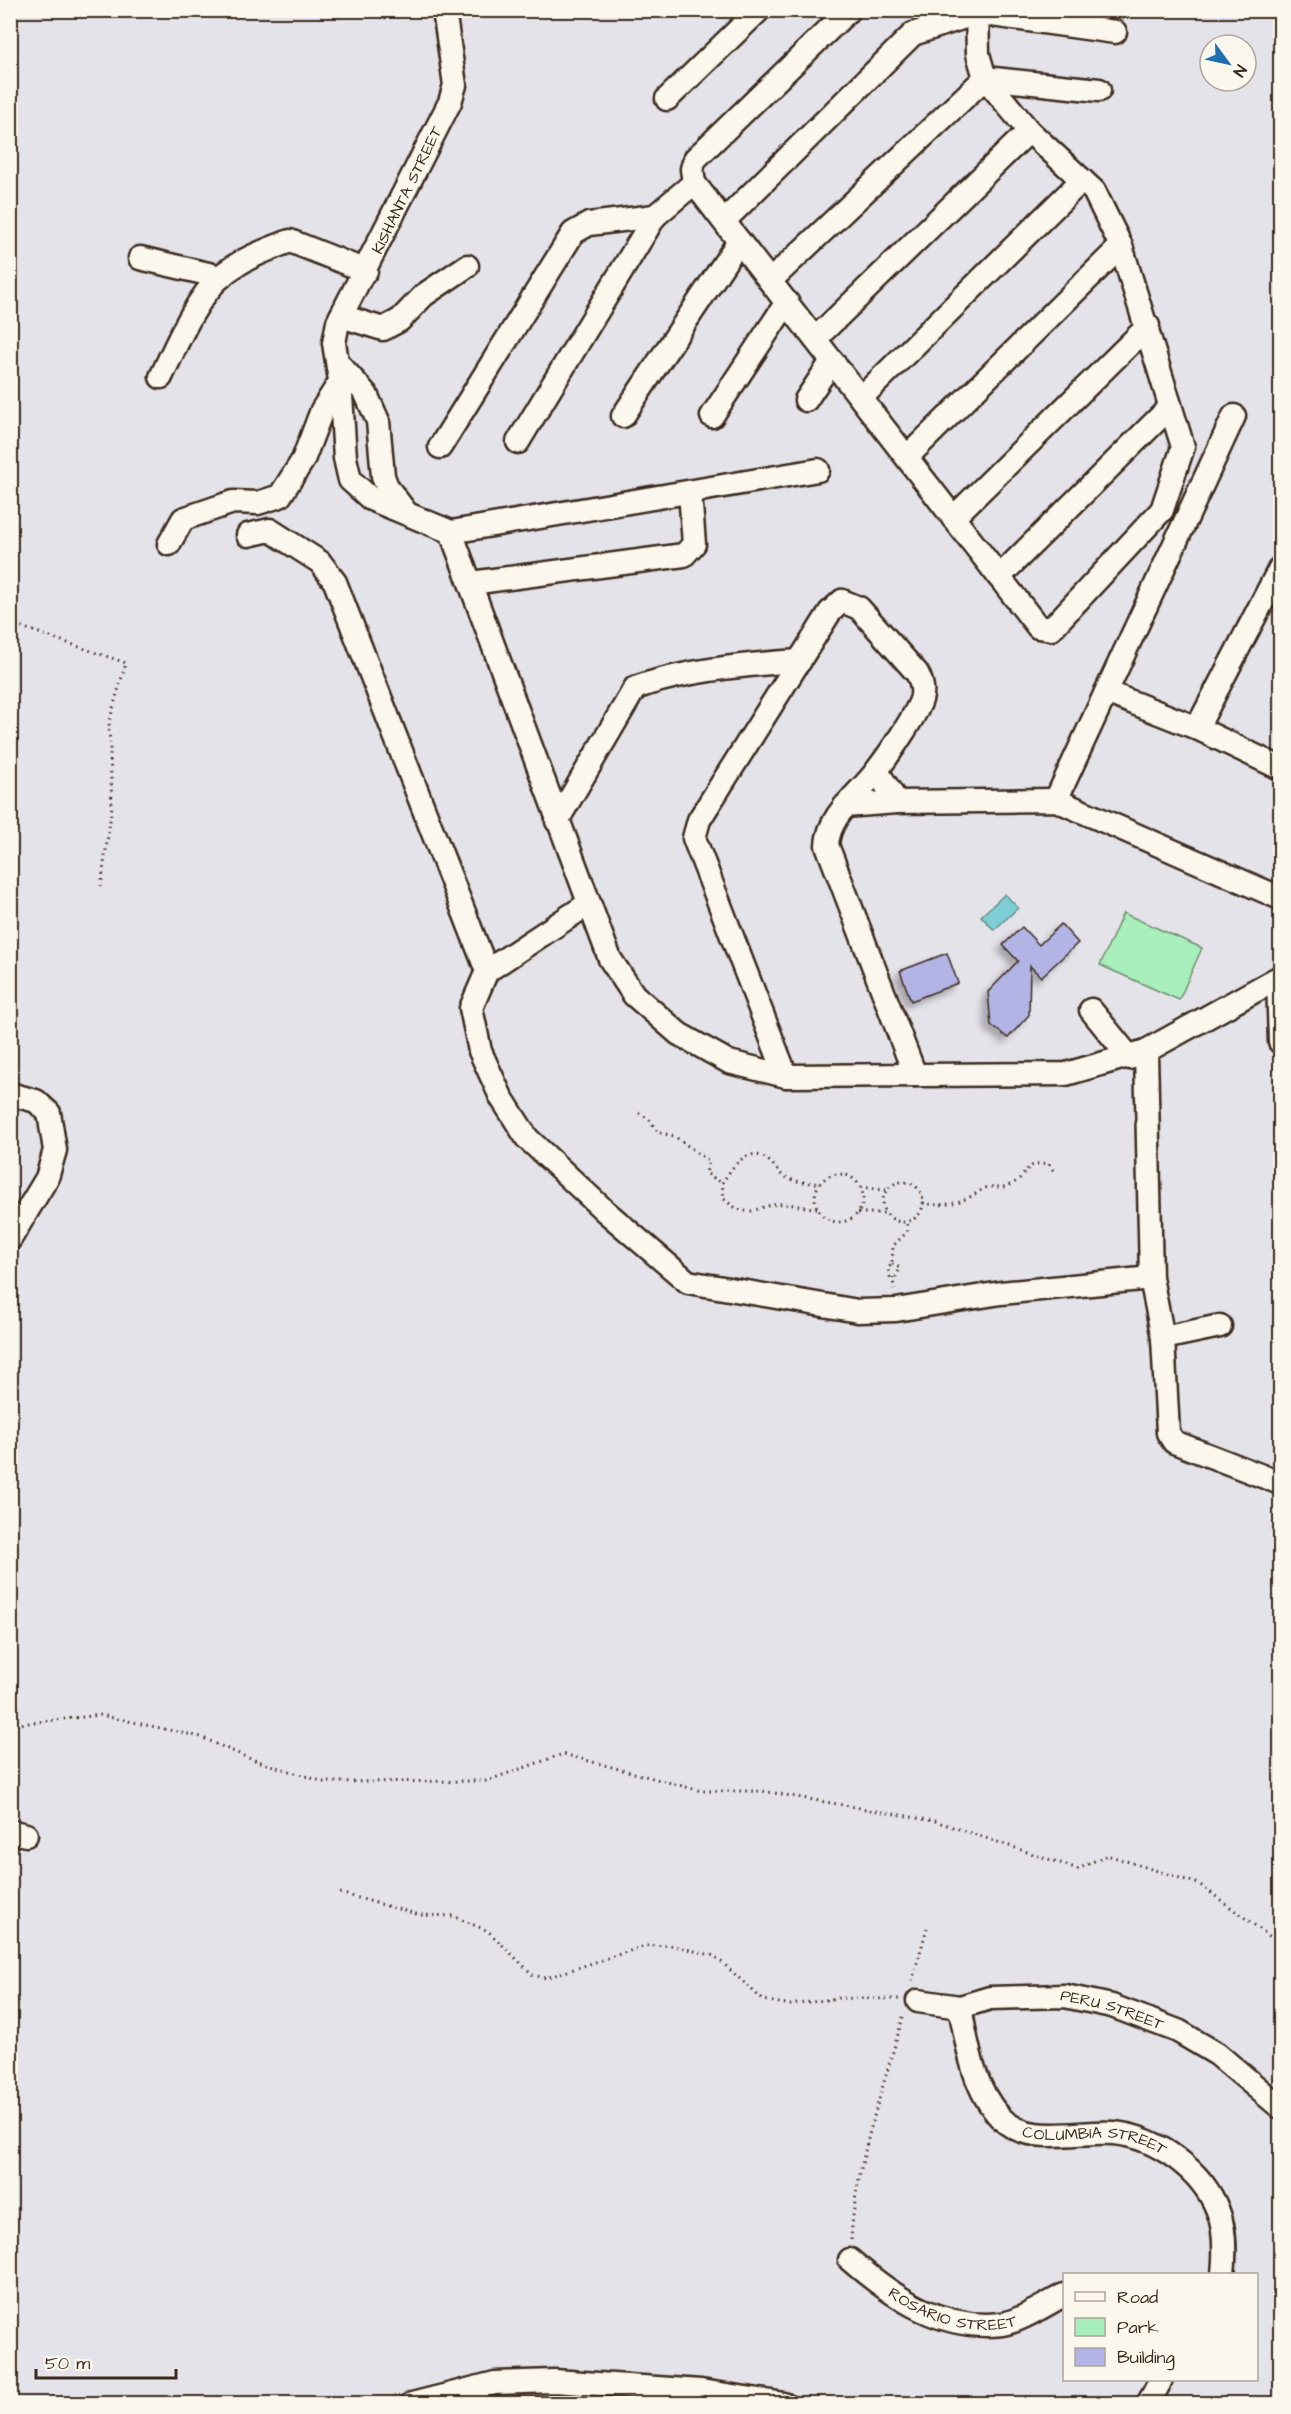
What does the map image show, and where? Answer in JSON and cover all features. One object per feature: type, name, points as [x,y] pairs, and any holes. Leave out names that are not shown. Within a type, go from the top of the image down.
[{"type":"street","name":"KISHANTA STREET","points":[[444,10],[454,86],[431,143],[341,316],[334,343],[342,373],[343,434],[350,480],[361,493],[371,499],[405,511],[451,532]]},
{"type":"street","points":[[667,99],[759,10]]},
{"type":"street","points":[[849,10],[695,159],[692,169],[694,183],[1038,627],[1051,629],[1162,510],[1184,447],[1169,408],[1148,326],[1121,246],[1094,191],[1029,131],[985,78],[978,54],[977,12]]},
{"type":"street","points":[[724,221],[913,34],[977,12],[1115,32]]},
{"type":"street","points":[[770,281],[985,78],[1099,90]]},
{"type":"street","points":[[815,339],[1029,131]]},
{"type":"street","points":[[861,398],[1082,180]]},
{"type":"street","points":[[518,442],[655,216],[694,183]]},
{"type":"street","points":[[440,447],[573,232],[589,224],[655,216]]},
{"type":"street","points":[[161,377],[183,330],[221,277],[257,254],[290,241],[366,271]]},
{"type":"street","points":[[623,416],[739,241]]},
{"type":"street","points":[[907,458],[1121,246]]},
{"type":"street","points":[[140,258],[221,277]]},
{"type":"street","points":[[341,316],[383,329],[400,320],[424,295],[467,266]]},
{"type":"street","points":[[712,416],[787,302]]},
{"type":"street","points":[[953,518],[1148,326]]},
{"type":"street","points":[[806,400],[832,361]]},
{"type":"street","points":[[169,544],[183,519],[233,502],[258,503],[280,496],[303,460],[322,410],[342,373],[366,394],[379,430],[383,476],[387,487],[405,511]]},
{"type":"street","points":[[999,577],[1169,408]]},
{"type":"street","points":[[1056,800],[1234,416]]},
{"type":"street","points":[[343,434],[379,430]]},
{"type":"street","points":[[818,470],[451,532],[588,904],[610,959],[634,994],[679,1034],[729,1062],[786,1076],[1066,1074],[1138,1054],[1280,978],[1281,1042]]},
{"type":"street","points":[[471,583],[684,555],[694,544],[690,492]]},
{"type":"street","points":[[248,535],[270,531],[320,562],[335,582],[487,971]]},
{"type":"street","points":[[1197,728],[1281,568]]},
{"type":"street","points":[[786,1076],[694,838],[699,820],[830,612],[842,601],[859,608],[917,673],[922,684],[920,701],[877,771],[845,806],[827,836],[827,845],[915,1075]]},
{"type":"street","points":[[557,821],[627,686],[763,663],[800,661]]},
{"type":"street","points":[[1106,692],[1197,728],[1281,768]]},
{"type":"street","points":[[877,771],[897,802]]},
{"type":"street","points":[[845,806],[897,802],[1056,800],[1281,898]]},
{"type":"street","points":[[588,904],[487,971],[471,1008],[480,1051],[501,1097],[527,1138],[605,1211],[688,1282],[858,1311],[896,1310],[1000,1293],[1151,1278]]},
{"type":"street","points":[[1091,1010],[1138,1054],[1151,1278],[1162,1338],[1168,1433],[1174,1442],[1281,1483]]},
{"type":"street","points":[[10,1094],[36,1101],[49,1113],[55,1150],[47,1178],[10,1239]]},
{"type":"street","points":[[1162,1338],[1220,1326]]},
{"type":"street","name":"PERU STREET","points":[[913,2000],[960,2007],[990,1998],[1023,1995],[1065,1996],[1112,2006],[1178,2031],[1216,2054],[1281,2108]]},
{"type":"street","name":"COLUMBIA STREET","points":[[960,2007],[968,2050],[981,2088],[1000,2117],[1013,2127],[1039,2134],[1125,2134],[1164,2149],[1182,2162],[1204,2187],[1218,2211],[1225,2250],[1223,2273]]},
{"type":"street","name":"ROSARIO STREET","points":[[850,2260],[907,2304],[967,2323],[1004,2324],[1063,2296]]},
{"type":"street","points":[[412,2403],[495,2383],[554,2381],[701,2391],[784,2403]]},
{"type":"street","points":[[1148,2403],[1160,2381]]},
{"type":"path","points":[[10,623],[126,663],[109,722],[112,806],[100,886]]},
{"type":"path","points":[[639,1113],[649,1119],[651,1127],[657,1132],[674,1136],[709,1161],[706,1173],[722,1183]]},
{"type":"path","points":[[817,1208],[777,1204],[761,1211],[740,1210],[724,1199],[722,1183],[735,1162],[752,1155],[761,1156],[783,1175],[796,1180],[819,1183]]},
{"type":"path","points":[[923,1203],[936,1206],[950,1205],[989,1187],[1001,1189],[1014,1184],[1024,1170],[1036,1162],[1049,1164],[1055,1173]]},
{"type":"path","points":[[858,1213],[862,1199],[861,1187],[853,1178],[842,1174],[830,1175],[819,1183],[815,1192],[817,1208],[828,1220],[845,1221],[858,1213],[885,1213],[896,1221],[907,1221],[918,1215],[923,1203],[920,1190],[910,1183],[897,1183],[886,1190],[861,1187]]},
{"type":"path","points":[[885,1213],[883,1203],[886,1190]]},
{"type":"path","points":[[892,1264],[900,1268],[899,1275],[893,1277],[887,1271],[892,1264],[892,1246],[907,1232],[907,1221]]},
{"type":"path","points":[[10,1725],[101,1715],[201,1737],[248,1758],[324,1782],[486,1780],[563,1754],[701,1791],[762,1791],[935,1821],[1078,1869],[1107,1855],[1199,1884],[1281,1944]]},
{"type":"path","points":[[340,1893],[420,1915],[453,1916],[488,1931],[533,1975],[546,1978],[645,1946],[670,1945],[715,1956],[763,2000],[791,2006],[838,1998],[913,2000]]},
{"type":"path","points":[[850,2260],[852,2219],[863,2164],[913,2000],[927,1928]]},
{"type":"green space","points":[[1123,913],[1202,948],[1179,1000],[1100,965]]},
{"type":"water","points":[[1005,894],[1018,908],[994,930],[981,916]]},
{"type":"building","points":[[1061,924],[1078,943],[1041,977],[1030,966],[1029,1015],[1008,1038],[991,1025],[988,992],[1018,961],[1003,945],[1022,927],[1039,945]]},
{"type":"building","points":[[947,953],[958,983],[911,1001],[900,971]]}]
